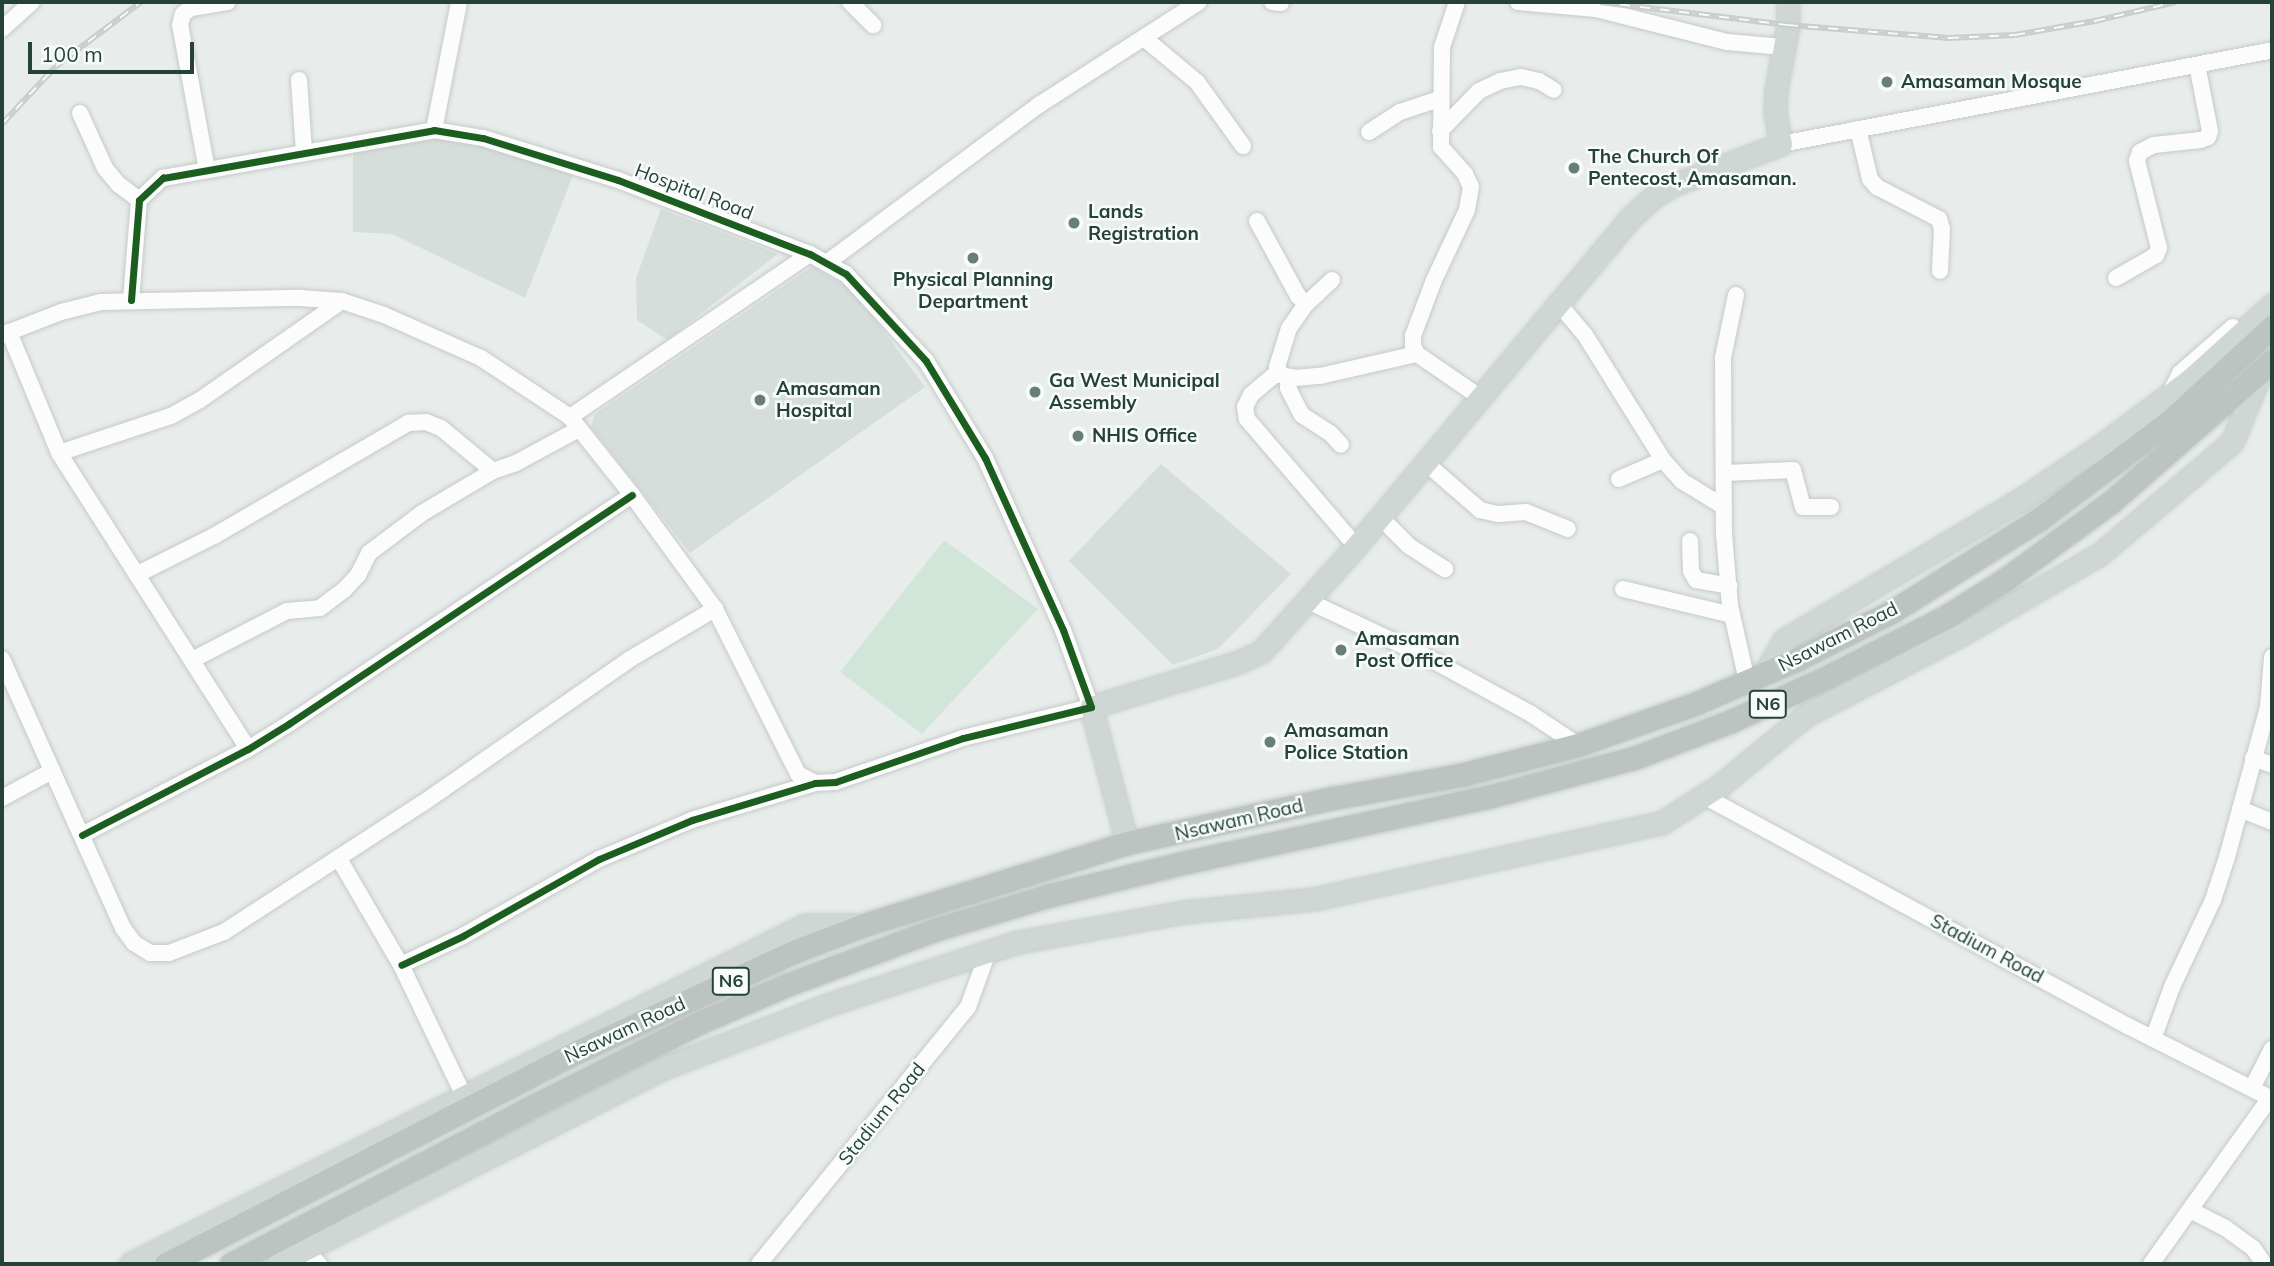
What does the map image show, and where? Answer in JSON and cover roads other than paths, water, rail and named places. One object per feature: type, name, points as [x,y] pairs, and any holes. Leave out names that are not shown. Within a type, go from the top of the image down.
[{"type":"highway","name":"Nsawam Road","points":[[166,1264],[589,1046],[796,951],[863,925],[1127,843],[1334,798],[1461,775],[1578,745],[1697,703],[1756,677],[1893,611],[2041,518],[2170,421],[2272,327]]},
{"type":"highway","name":"Nsawam Road","points":[[231,1264],[525,1110],[701,1022],[784,986],[934,930],[1051,895],[1191,861],[1488,797],[1634,758],[1731,721],[1825,678],[1947,616],[2006,579],[2111,502],[2267,365]]},
{"type":"main road","points":[[1091,707],[1236,663],[1261,652],[1356,546],[1630,218],[1653,197],[1675,184],[1781,144],[1776,102],[1788,2]]},
{"type":"main road","points":[[1756,677],[1784,640],[2023,498],[2168,396],[2272,305]]},
{"type":"main road","points":[[277,1264],[312,1257],[666,1067],[830,1004],[988,952],[1018,943],[1183,912],[1314,899],[1661,823],[1704,796],[1806,715],[1964,633],[2100,554],[2232,442],[2267,365]]},
{"type":"main road","name":"Hospital Road","points":[[1091,707],[1127,843]]},
{"type":"main road","points":[[130,1264],[804,925],[863,925]]},
{"type":"street","points":[[2,29],[32,2]]},
{"type":"street","points":[[207,170],[180,25],[183,14],[191,8],[228,2]]},
{"type":"street","points":[[434,130],[459,2]]},
{"type":"street","points":[[850,2],[873,25]]},
{"type":"street","points":[[828,262],[1009,127],[1199,2]]},
{"type":"street","points":[[1457,2],[1442,47],[1439,99],[1441,146],[1465,174],[1471,187],[1467,210],[1434,280],[1413,336],[1413,346],[1418,354],[1480,398]]},
{"type":"street","points":[[1518,2],[1596,9],[1727,42],[1784,47]]},
{"type":"street","points":[[1144,38],[1197,82],[1243,146]]},
{"type":"street","points":[[1781,144],[2272,50]]},
{"type":"street","points":[[2116,278],[2156,254],[2159,248],[2137,161],[2140,152],[2154,145],[2201,140],[2207,137],[2210,131],[2197,65]]},
{"type":"street","points":[[1440,131],[1479,91],[1500,80],[1521,77],[1539,81],[1554,89]]},
{"type":"street","points":[[299,80],[304,151]]},
{"type":"street","points":[[1369,131],[1400,112],[1439,99]]},
{"type":"street","points":[[80,113],[105,168],[118,184],[139,200],[131,300]]},
{"type":"street","name":"Hospital Road","points":[[139,200],[163,178],[434,130],[484,138],[528,151],[702,211],[828,262],[846,274],[926,361],[985,458],[1063,631],[1091,707]]},
{"type":"street","points":[[1858,130],[1870,179],[1877,187],[1939,219],[1942,229],[1940,271]]},
{"type":"street","points":[[1257,221],[1298,296],[1306,304]]},
{"type":"street","points":[[192,660],[287,611],[320,608],[344,590],[358,575],[369,553],[422,513],[493,471],[516,463],[810,254]]},
{"type":"street","points":[[1332,280],[1306,304],[1289,328],[1283,374],[1294,403],[1302,415],[1330,433],[1341,444]]},
{"type":"street","points":[[2168,396],[2180,373],[2272,293]]},
{"type":"street","points":[[1736,295],[1723,358],[1726,474],[1724,507],[1732,615],[1756,677]]},
{"type":"street","points":[[248,749],[59,453],[5,333],[80,306],[131,300],[342,301],[384,315],[481,358],[574,423],[632,495],[715,609],[798,774],[816,783]]},
{"type":"street","points":[[59,453],[171,416],[200,400],[342,301]]},
{"type":"street","points":[[1558,303],[1585,335],[1663,460],[1682,481],[1724,507]]},
{"type":"street","points":[[1356,546],[1247,419],[1245,407],[1251,395],[1283,374],[1320,376],[1418,354]]},
{"type":"street","points":[[138,574],[214,536],[408,423],[426,422],[441,428],[493,471]]},
{"type":"street","points":[[1619,479],[1663,460]]},
{"type":"street","points":[[1426,463],[1479,510],[1489,514],[1526,512],[1568,530]]},
{"type":"street","points":[[1726,474],[1793,470],[1802,507],[1814,510],[1831,507]]},
{"type":"street","points":[[82,835],[248,749],[632,495]]},
{"type":"street","points":[[1380,517],[1409,546],[1445,569]]},
{"type":"street","points":[[1690,541],[1691,571],[1696,580],[1729,586]]},
{"type":"street","points":[[1623,589],[1732,615]]},
{"type":"street","points":[[1308,601],[1423,655],[1531,714],[1578,745]]},
{"type":"street","points":[[2,659],[122,928],[134,943],[150,953],[169,953],[224,932],[339,859],[630,659],[715,609]]},
{"type":"street","points":[[2153,1039],[2172,987],[2213,900],[2268,707],[2272,657]]},
{"type":"street","points":[[401,965],[463,936],[599,859],[692,820],[816,783],[835,782],[963,738],[1091,707]]},
{"type":"street","points":[[2253,758],[2272,765]]},
{"type":"street","points":[[2,798],[52,771]]},
{"type":"street","name":"Stadium Road","points":[[1704,796],[2153,1039],[2271,1098]]},
{"type":"street","points":[[2239,809],[2272,822]]},
{"type":"street","points":[[339,859],[401,965],[464,1096]]},
{"type":"street","name":"Stadium Road","points":[[758,1264],[889,1108],[968,1007],[988,952]]},
{"type":"street","points":[[2252,1088],[2272,1049]]},
{"type":"street","points":[[2151,1264],[2271,1098]]},
{"type":"street","points":[[2190,1210],[2224,1227],[2253,1248],[2264,1264]]},
{"type":"railway","points":[[2,124],[56,66],[141,2]]},
{"type":"railway","points":[[1600,2],[1788,25],[1949,38],[2015,35],[2095,21],[2176,2]]},
{"type":"place","name":"Amasaman Mosque","points":[[1887,82]]},
{"type":"place","name":"The Church Of Pentecost, Amasaman.","points":[[1574,168]]},
{"type":"place","name":"Lands Registration","points":[[1074,223]]},
{"type":"place","name":"Physical Planning Department","points":[[973,258]]},
{"type":"place","name":"Ga West Municipal Assembly","points":[[1035,392]]},
{"type":"place","name":"Amasaman Hospital","points":[[760,400]]},
{"type":"place","name":"NHIS Office","points":[[1078,436]]},
{"type":"place","name":"Amasaman Post Office","points":[[1341,650]]},
{"type":"place","name":"Amasaman Police Station","points":[[1270,742]]}]
